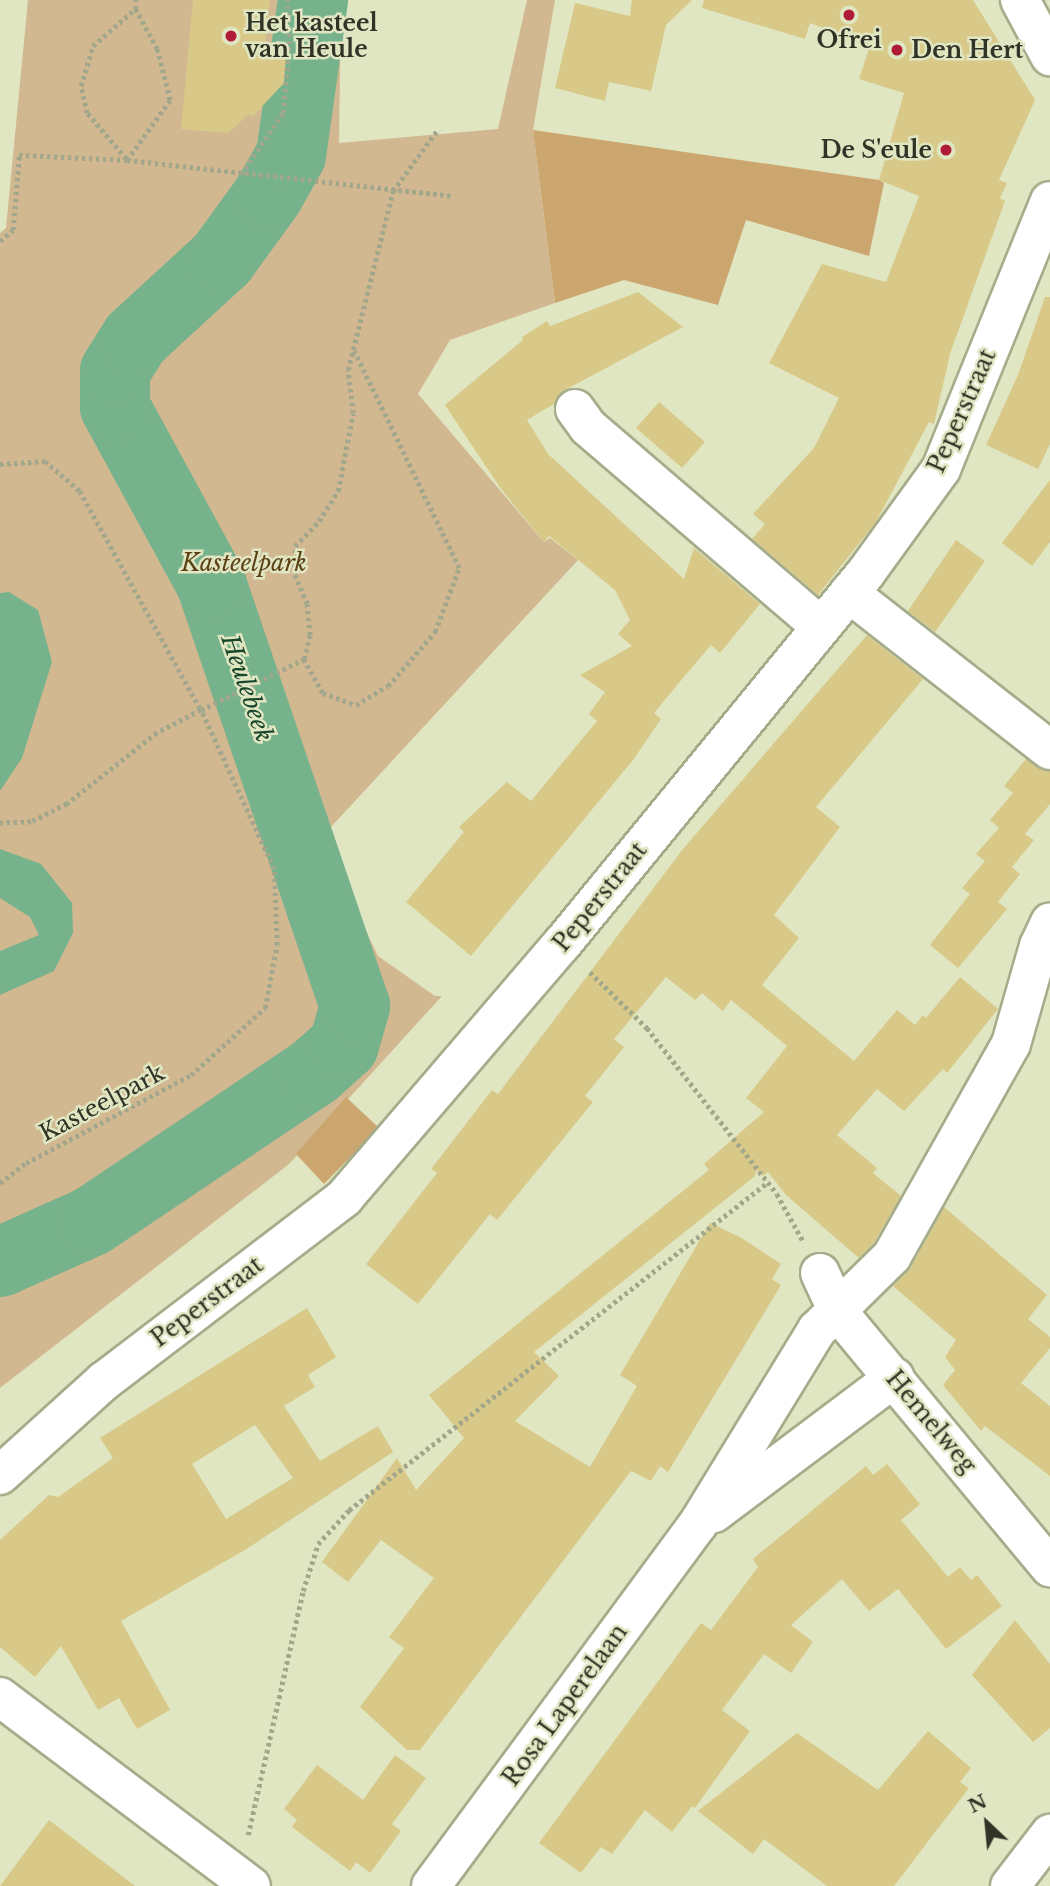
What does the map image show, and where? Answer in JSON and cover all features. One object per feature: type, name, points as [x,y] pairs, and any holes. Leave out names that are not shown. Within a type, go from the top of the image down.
[{"type":"street","points":[[1020,0],[1050,56]]},
{"type":"street","name":"Peperstraat","points":[[0,1475],[104,1381],[344,1198],[562,944],[849,593],[941,469],[1050,201]]},
{"type":"street","points":[[575,409],[588,427],[821,627]]},
{"type":"street","points":[[849,593],[1050,750]]},
{"type":"street","name":"Rosa Laperelaan","points":[[431,1886],[698,1524],[817,1330],[892,1256],[1012,1044],[1039,946],[1050,922]]},
{"type":"street","name":"Hemelweg","points":[[820,1273],[838,1312],[895,1377],[1050,1567]]},
{"type":"street","name":"Rosa Laperelaan","points":[[698,1524],[895,1377]]},
{"type":"street","points":[[0,1697],[239,1876]]},
{"type":"street","points":[[1010,1886],[1050,1834]]},
{"type":"path","points":[[127,160],[170,100],[157,49],[135,9],[136,0]]},
{"type":"path","points":[[243,175],[283,113],[289,44],[288,0]]},
{"type":"path","points":[[127,160],[87,113],[81,86],[93,46],[135,9]]},
{"type":"path","points":[[354,351],[459,568],[435,632],[388,686],[356,705],[323,693],[304,659],[310,635],[307,604],[294,574],[295,547],[319,522],[338,491],[353,413],[348,370],[393,191],[438,129]]},
{"type":"path","points":[[0,241],[13,230],[19,155],[127,160],[451,196]]},
{"type":"path","name":"Kasteelpark","points":[[0,464],[45,461],[80,491],[201,710],[274,869],[277,944],[265,1008],[191,1075],[26,1163],[0,1183]]},
{"type":"path","points":[[0,824],[31,822],[67,804],[157,733],[304,659]]},
{"type":"path","points":[[562,944],[647,1028],[768,1182],[820,1273]]},
{"type":"path","points":[[239,1876],[303,1591],[318,1544],[349,1510],[768,1182]]},
{"type":"green space","name":"Kasteelpark","points":[[28,0],[341,0],[339,143],[498,129],[527,0],[555,0],[533,130],[555,303],[450,340],[418,394],[544,542],[550,538],[578,560],[331,827],[357,913],[378,956],[435,996],[442,996],[289,1164],[0,1388],[0,233],[6,228]]},
{"type":"shaded area","points":[[533,130],[879,180],[884,183],[869,256],[746,220],[718,305],[624,280],[555,303]]},
{"type":"shaded area","points":[[9,592],[38,610],[52,662],[22,758],[0,791],[0,593]]},
{"type":"shaded area","points":[[0,849],[41,864],[72,903],[73,933],[54,971],[0,995],[0,951],[39,935],[30,917],[0,898]]},
{"type":"shaded area","points":[[346,1097],[379,1128],[324,1184],[296,1154]]},
{"type":"building","points":[[193,0],[270,0],[265,42],[287,44],[284,83],[253,116],[248,115],[228,133],[181,129]]},
{"type":"building","points":[[632,0],[692,0],[666,25],[651,91],[609,82],[605,101],[555,88],[575,3],[630,16]]},
{"type":"building","points":[[704,0],[973,0],[1035,100],[999,180],[1007,183],[1000,198],[1005,201],[950,354],[934,424],[929,422],[876,522],[818,595],[752,539],[765,524],[753,514],[814,448],[839,398],[769,363],[822,264],[886,282],[919,196],[879,180],[904,93],[859,79],[870,45],[810,23],[805,39],[702,8]]},
{"type":"building","points":[[638,292],[683,327],[563,391],[554,404],[527,420],[548,454],[684,579],[694,548],[760,604],[720,653],[711,645],[654,713],[661,719],[633,760],[471,956],[406,902],[464,832],[459,827],[507,782],[531,801],[597,721],[589,714],[605,692],[580,675],[632,646],[618,634],[630,620],[615,590],[549,536],[544,542],[501,489],[445,405],[523,340],[522,337],[547,321],[550,326]]},
{"type":"building","points":[[1045,297],[1050,297],[1050,444],[1038,469],[986,445],[1018,375]]},
{"type":"building","points":[[659,402],[705,442],[682,468],[636,428]]},
{"type":"building","points":[[1050,480],[1050,542],[1032,566],[1002,543]]},
{"type":"building","points":[[956,540],[985,561],[935,632],[908,611]]},
{"type":"building","points":[[867,635],[923,679],[816,807],[840,827],[774,915],[799,938],[762,985],[854,1061],[897,1010],[915,1025],[923,1015],[926,1018],[960,977],[998,1009],[947,1073],[943,1069],[904,1111],[877,1089],[837,1135],[877,1168],[873,1173],[901,1196],[874,1243],[859,1258],[786,1195],[768,1172],[763,1176],[757,1170],[755,1176],[534,1352],[559,1376],[515,1421],[590,1467],[637,1386],[620,1375],[710,1223],[740,1237],[781,1264],[772,1279],[781,1285],[668,1472],[660,1466],[651,1481],[631,1471],[420,1750],[407,1750],[360,1707],[404,1648],[389,1637],[434,1578],[381,1540],[348,1582],[322,1562],[397,1458],[416,1490],[464,1438],[429,1395],[709,1170],[704,1164],[764,1112],[746,1098],[787,1046],[731,1000],[723,1011],[702,993],[695,1000],[666,977],[614,1039],[624,1047],[585,1096],[593,1102],[497,1220],[490,1214],[418,1304],[366,1264],[437,1173],[431,1169],[492,1090],[498,1094],[683,849]]},
{"type":"building","points":[[1026,759],[1050,771],[1050,804],[1025,834],[1034,840],[1012,867],[1020,874],[998,902],[1007,909],[958,968],[930,945],[970,894],[962,888],[985,861],[976,854],[999,828],[990,820],[1013,793],[1004,786]]},
{"type":"building","points":[[944,1207],[1047,1295],[1028,1319],[1050,1337],[1050,1348],[1021,1383],[1050,1406],[1050,1476],[985,1426],[981,1431],[943,1385],[955,1370],[945,1357],[956,1340],[893,1286],[911,1267]]},
{"type":"building","points":[[307,1308],[336,1357],[308,1375],[315,1387],[284,1406],[320,1461],[378,1426],[393,1452],[245,1550],[121,1621],[170,1710],[137,1729],[119,1698],[98,1710],[61,1646],[35,1677],[0,1647],[0,1540],[49,1495],[58,1497],[113,1458],[100,1438]],"holes":[[[255,1425],[293,1478],[226,1519],[192,1464]]]},
{"type":"building","points":[[887,1464],[920,1504],[901,1520],[948,1577],[960,1567],[971,1580],[977,1575],[1002,1606],[946,1649],[898,1589],[869,1611],[842,1579],[791,1625],[813,1642],[791,1673],[764,1654],[722,1710],[750,1731],[695,1808],[692,1806],[672,1832],[645,1810],[612,1854],[601,1847],[581,1873],[539,1843],[701,1623],[711,1630],[758,1567],[753,1559],[866,1466],[873,1475]]},
{"type":"building","points":[[1015,1620],[1050,1664],[1050,1728],[1033,1742],[972,1675]]},
{"type":"building","points":[[928,1731],[971,1768],[960,1782],[969,1788],[894,1886],[827,1886],[764,1839],[753,1854],[698,1811],[797,1733],[878,1790]]},
{"type":"building","points":[[395,1755],[426,1778],[392,1824],[401,1831],[370,1873],[356,1862],[350,1871],[292,1827],[297,1820],[284,1809],[317,1765],[363,1800]]},
{"type":"building","points":[[49,1820],[88,1850],[135,1886],[0,1886]]},
{"type":"waterway","name":"Heulebeek","points":[[0,1262],[92,1221],[314,1072],[344,1045],[355,1006],[212,585],[115,407],[115,371],[136,338],[222,259],[269,194],[291,155],[313,0]]},
{"type":"place","name":"Ofrei","points":[[849,15]]},
{"type":"place","name":"Het kasteel van Heule","points":[[231,36]]},
{"type":"place","name":"Den Hert","points":[[897,50]]},
{"type":"place","name":"De S'eule","points":[[946,150]]}]
